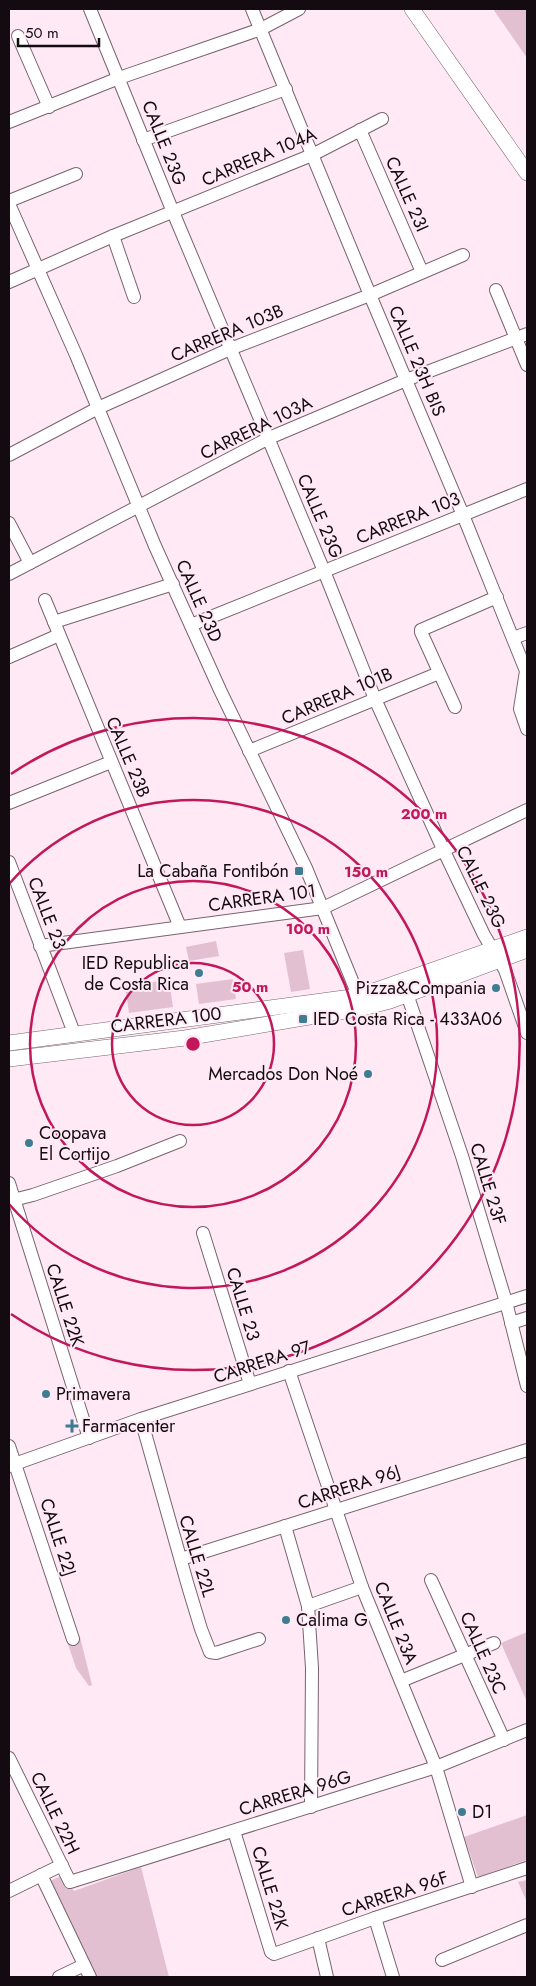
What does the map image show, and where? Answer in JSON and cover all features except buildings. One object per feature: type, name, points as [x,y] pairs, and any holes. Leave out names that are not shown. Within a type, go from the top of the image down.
[{"type":"main road","points":[[412,9],[527,172]]},
{"type":"main road","name":"CARRERA 100","points":[[9,1059],[185,1038],[407,994],[496,955],[527,937]]},
{"type":"main road","name":"CARRERA 100","points":[[9,1043],[74,1033],[361,1002],[496,955],[527,950]]},
{"type":"street","name":"CALLE 23G","points":[[90,9],[324,571],[375,699],[443,850],[510,982],[527,1033]]},
{"type":"street","name":"CALLE 23H BIS","points":[[252,9],[497,597],[526,672],[520,709],[527,729]]},
{"type":"street","points":[[9,122],[119,78],[261,29],[299,9]]},
{"type":"street","points":[[18,36],[49,107]]},
{"type":"street","points":[[143,140],[286,89]]},
{"type":"street","name":"CARRERA 104A","points":[[9,282],[113,236],[312,155],[382,119]]},
{"type":"street","name":"CALLE 23I","points":[[360,130],[422,272]]},
{"type":"street","points":[[9,203],[76,174]]},
{"type":"street","name":"CALLE 23D","points":[[9,203],[191,625],[306,868],[361,1002]]},
{"type":"street","points":[[113,236],[134,297]]},
{"type":"street","name":"CARRERA 103B","points":[[9,455],[98,408],[230,349],[370,295],[463,255]]},
{"type":"street","points":[[496,290],[522,336],[527,366]]},
{"type":"street","name":"CARRERA 103A","points":[[9,574],[269,438],[406,380],[522,336]]},
{"type":"street","name":"CARRERA 103","points":[[191,625],[527,490]]},
{"type":"street","points":[[9,523],[30,563]]},
{"type":"street","points":[[54,622],[173,584]]},
{"type":"street","points":[[454,707],[421,630],[497,597]]},
{"type":"street","name":"CALLE 23B","points":[[45,600],[180,927]]},
{"type":"street","points":[[513,638],[527,632]]},
{"type":"street","points":[[9,657],[58,635]]},
{"type":"street","name":"CARRERA 101B","points":[[249,751],[439,672]]},
{"type":"street","points":[[9,803],[111,762]]},
{"type":"street","name":"CARRERA 101","points":[[40,946],[323,908],[527,810]]},
{"type":"street","name":"CALLE 23","points":[[9,862],[74,1033]]},
{"type":"street","name":"CALLE 23F","points":[[407,994],[462,1156],[506,1302],[527,1386]]},
{"type":"street","points":[[11,1200],[33,1195],[117,1166],[180,1141]]},
{"type":"street","name":"CALLE 22K","points":[[9,1183],[11,1200],[89,1438]]},
{"type":"street","name":"CALLE 23","points":[[203,1233],[250,1384]]},
{"type":"street","name":"CARRERA 97","points":[[12,1465],[141,1419],[527,1296]]},
{"type":"street","points":[[511,1323],[527,1318]]},
{"type":"street","name":"CALLE 23A","points":[[289,1371],[362,1587],[436,1767],[472,1887]]},
{"type":"street","name":"CALLE 22L","points":[[141,1419],[200,1629],[210,1652],[216,1653],[259,1639]]},
{"type":"street","name":"CALLE 22J","points":[[9,1446],[12,1465],[73,1639]]},
{"type":"street","name":"CARRERA 96J","points":[[181,1559],[527,1450]]},
{"type":"street","points":[[285,1526],[308,1606],[312,1668],[311,1807]]},
{"type":"street","name":"CALLE 23C","points":[[431,1580],[464,1656],[504,1740]]},
{"type":"street","points":[[308,1606],[362,1587]]},
{"type":"street","points":[[400,1681],[494,1643]]},
{"type":"street","name":"CARRERA 96G","points":[[70,1882],[436,1767],[527,1730]]},
{"type":"street","name":"CALLE 22H","points":[[9,1758],[70,1882]]},
{"type":"street","name":"CALLE 22K","points":[[234,1831],[270,1952],[274,1954]]},
{"type":"street","points":[[9,1891],[62,1865]]},
{"type":"street","name":"CARRERA 96F","points":[[274,1954],[375,1918],[527,1868]]},
{"type":"street","points":[[41,1875],[90,1977]]},
{"type":"street","points":[[375,1918],[392,1977]]},
{"type":"street","points":[[442,1960],[527,1924]]},
{"type":"street","points":[[318,1938],[327,1977]]},
{"type":"street","points":[[59,1977],[84,1965]]},
{"type":"shaded area","points":[[493,9],[527,9],[527,58]]},
{"type":"shaded area","points":[[216,941],[219,956],[189,961],[186,947]]},
{"type":"shaded area","points":[[303,950],[310,989],[291,992],[284,953]]},
{"type":"shaded area","points":[[233,979],[236,999],[199,1004],[196,984]]},
{"type":"shaded area","points":[[169,980],[173,1007],[129,1013],[125,986]]},
{"type":"shaded area","points":[[527,1632],[527,1702],[501,1643]]},
{"type":"shaded area","points":[[80,1637],[92,1685],[89,1686],[76,1668],[67,1641]]},
{"type":"shaded area","points":[[527,1815],[527,1860],[478,1877],[464,1837]]},
{"type":"shaded area","points":[[141,1867],[169,1977],[96,1977],[50,1881],[61,1876],[74,1891]]},
{"type":"shaded area","points":[[527,1880],[527,1902],[518,1882]]},
{"type":"place","name":"La Cabaña Fontibón","points":[[299,871]]},
{"type":"place","name":"IED Republica de Costa Rica","points":[[199,973]]},
{"type":"place","name":"Pizza&Compania","points":[[496,988]]},
{"type":"place","name":"IED Costa Rica - 433A06","points":[[303,1019]]},
{"type":"place","name":"Mercados Don Noé","points":[[368,1074]]},
{"type":"place","name":"Coopava El Cortijo","points":[[29,1143]]},
{"type":"place","name":"Primavera","points":[[46,1394]]},
{"type":"place","name":"Farmacenter","points":[[72,1426]]},
{"type":"place","name":"Calima G","points":[[286,1620]]},
{"type":"place","name":"D1","points":[[462,1812]]}]
